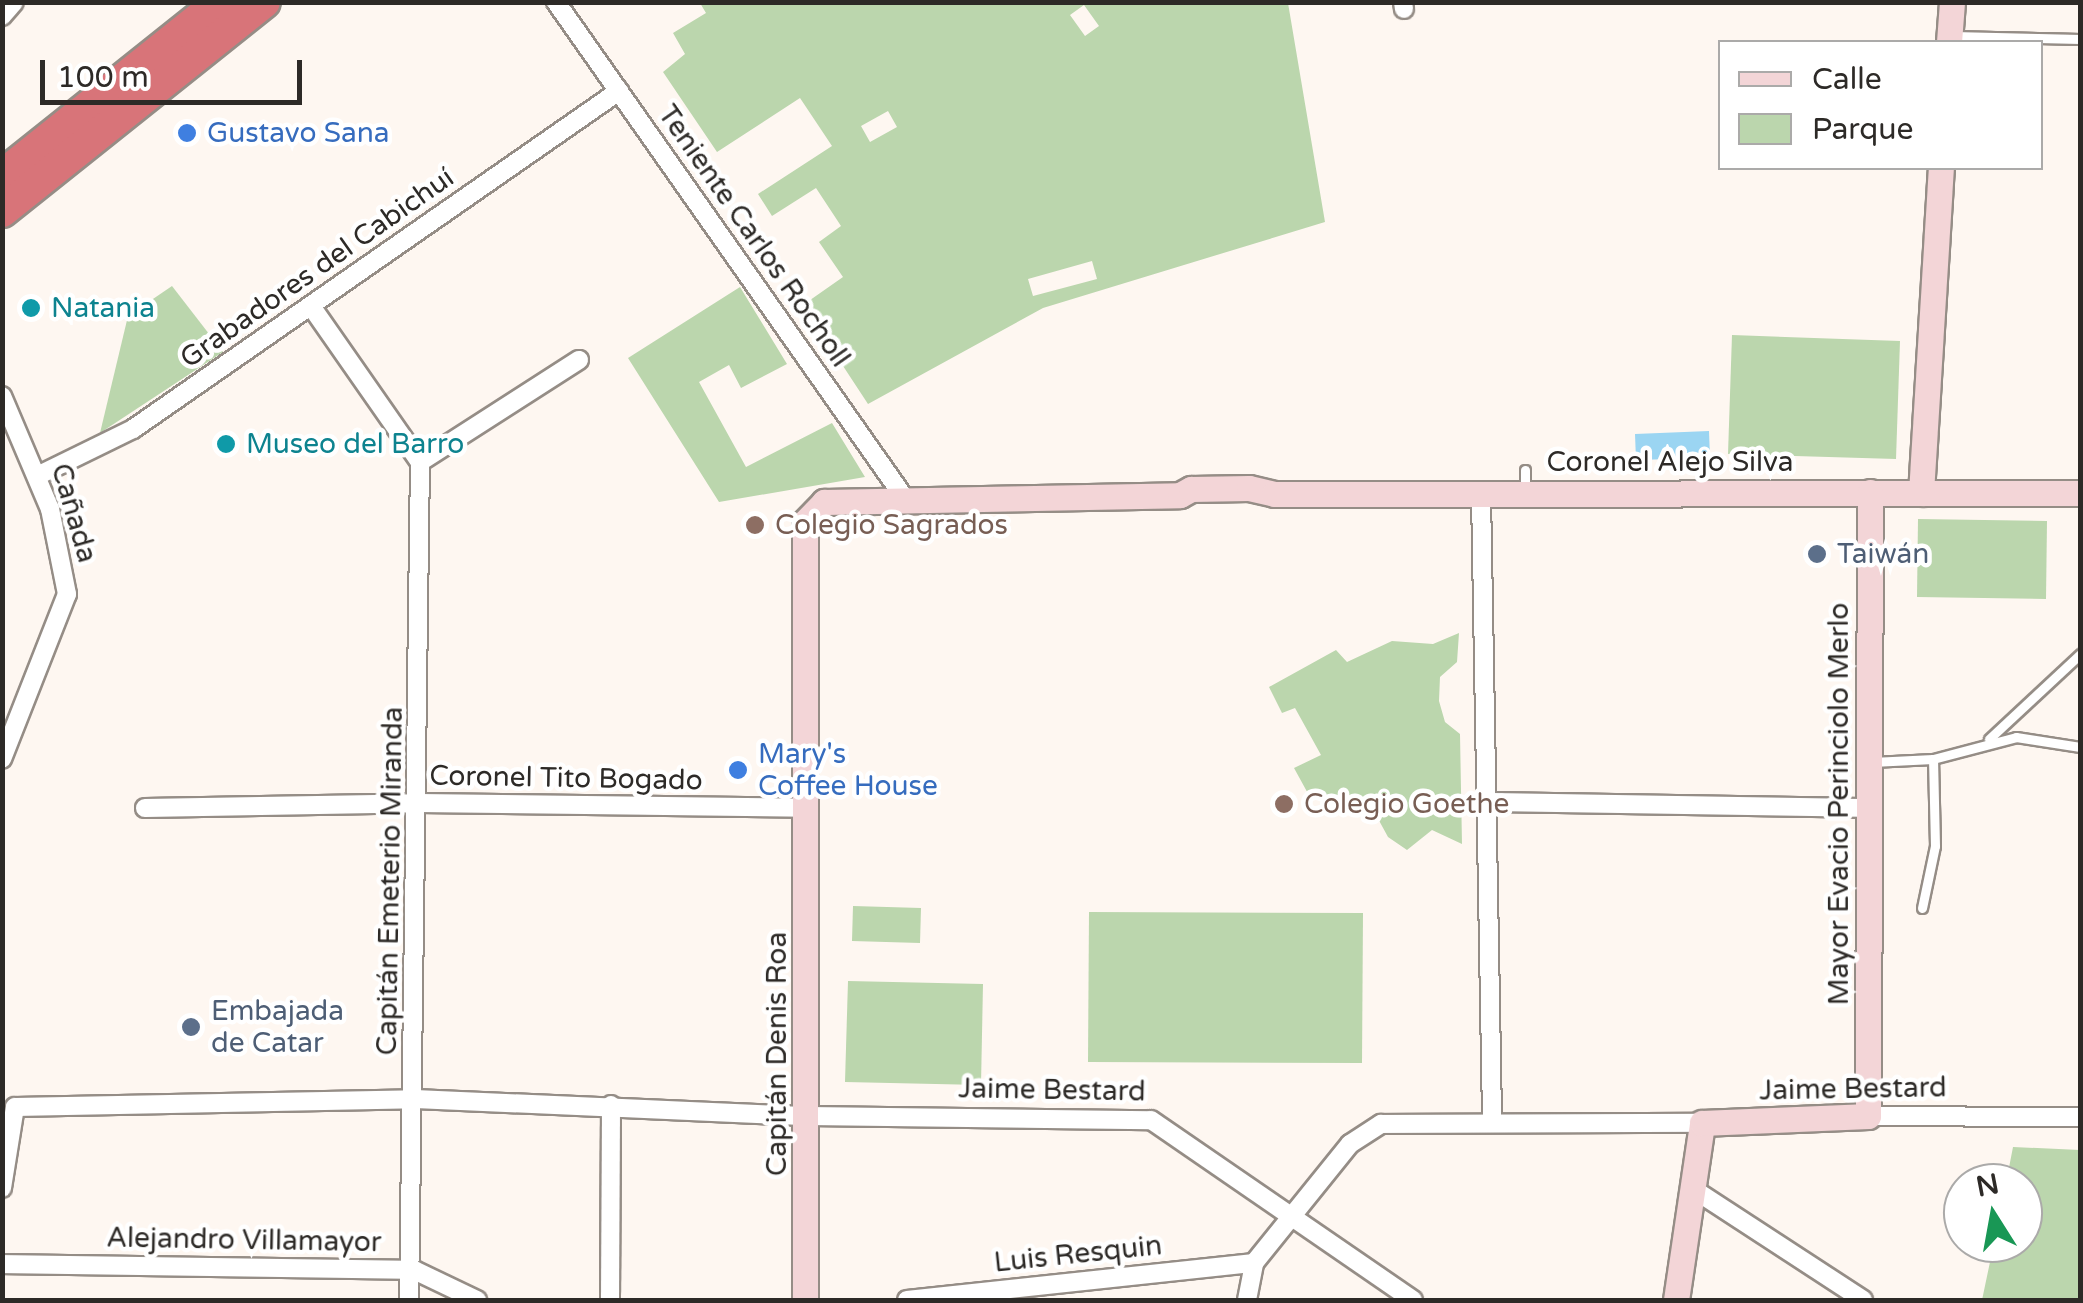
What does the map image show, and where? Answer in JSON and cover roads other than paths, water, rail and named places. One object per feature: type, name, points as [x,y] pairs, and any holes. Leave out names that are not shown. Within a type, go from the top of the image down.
[{"type":"highway","points":[[2,176],[220,2]]},
{"type":"highway","points":[[3,210],[264,2]]},
{"type":"main road","points":[[1950,39],[1952,2]]},
{"type":"main road","points":[[1921,493],[1942,170]]},
{"type":"main road","name":"Coronel Alejo Silva","points":[[806,808],[805,522],[824,502],[1180,496],[1190,503],[1248,501],[1259,494],[1482,492],[1525,481],[1870,492],[2080,493]]},
{"type":"main road","name":"Mayor Evacio Perinciolo Merlo","points":[[1868,1116],[1870,492]]},
{"type":"main road","name":"Capitán Denis Roa","points":[[804,1300],[808,1116],[806,808]]},
{"type":"main road","name":"Jaime Bestard","points":[[1702,1123],[1868,1116]]},
{"type":"main road","points":[[1676,1300],[1702,1123]]},
{"type":"street","points":[[2,16],[14,2]]},
{"type":"street","name":"Teniente Carlos Rocholl","points":[[556,2],[906,500]]},
{"type":"street","name":"Grabadores del Cabichuí","points":[[37,476],[133,429],[619,92]]},
{"type":"street","points":[[311,306],[420,462],[580,360]]},
{"type":"street","name":"Cañada","points":[[2,396],[37,476],[64,560],[67,594],[2,759]]},
{"type":"street","name":"Capitán Emeterio Miranda","points":[[409,1300],[414,1270],[420,462]]},
{"type":"street","points":[[1482,492],[1492,1120]]},
{"type":"street","points":[[1486,802],[1868,808]]},
{"type":"street","name":"Coronel Tito Bogado","points":[[146,808],[419,803],[806,808]]},
{"type":"street","name":"Jaime Bestard","points":[[9,1100],[415,1099],[612,1104],[808,1116],[1151,1120],[1294,1213],[1370,1129],[1393,1121],[1702,1123]]},
{"type":"street","points":[[2,1188],[9,1100]]},
{"type":"street","points":[[610,1300],[612,1104]]},
{"type":"street","name":"Jaime Bestard","points":[[1868,1116],[2080,1117]]},
{"type":"street","points":[[1694,1190],[1864,1300]]},
{"type":"street","points":[[1248,1300],[1254,1263],[1294,1213],[1413,1300]]},
{"type":"street","name":"Luis Resquin","points":[[907,1300],[1254,1263]]},
{"type":"street","name":"Alejandro Villamayor","points":[[2,1264],[414,1270],[477,1300]]},
{"type":"lane","points":[[1950,39],[2080,39]]},
{"type":"lane","points":[[1987,741],[2080,654]]},
{"type":"lane","points":[[1870,762],[1932,759],[1987,741],[2046,738],[2080,747]]},
{"type":"lane","points":[[1922,908],[1935,846],[1932,759]]},
{"type":"water","points":[[1709,431],[1710,458],[1636,460],[1635,434]]},
{"type":"place","name":"Gustavo Sana","points":[[187,133]]},
{"type":"place","name":"Natania","points":[[31,308]]},
{"type":"place","name":"Museo del Barro","points":[[226,444]]},
{"type":"place","name":"Colegio Sagrados","points":[[755,525]]},
{"type":"place","name":"Taiwán","points":[[1817,554]]},
{"type":"place","name":"Mary's Coffee House","points":[[738,770]]},
{"type":"place","name":"Colegio Goethe","points":[[1284,804]]},
{"type":"place","name":"Embajada de Catar","points":[[191,1027]]}]
